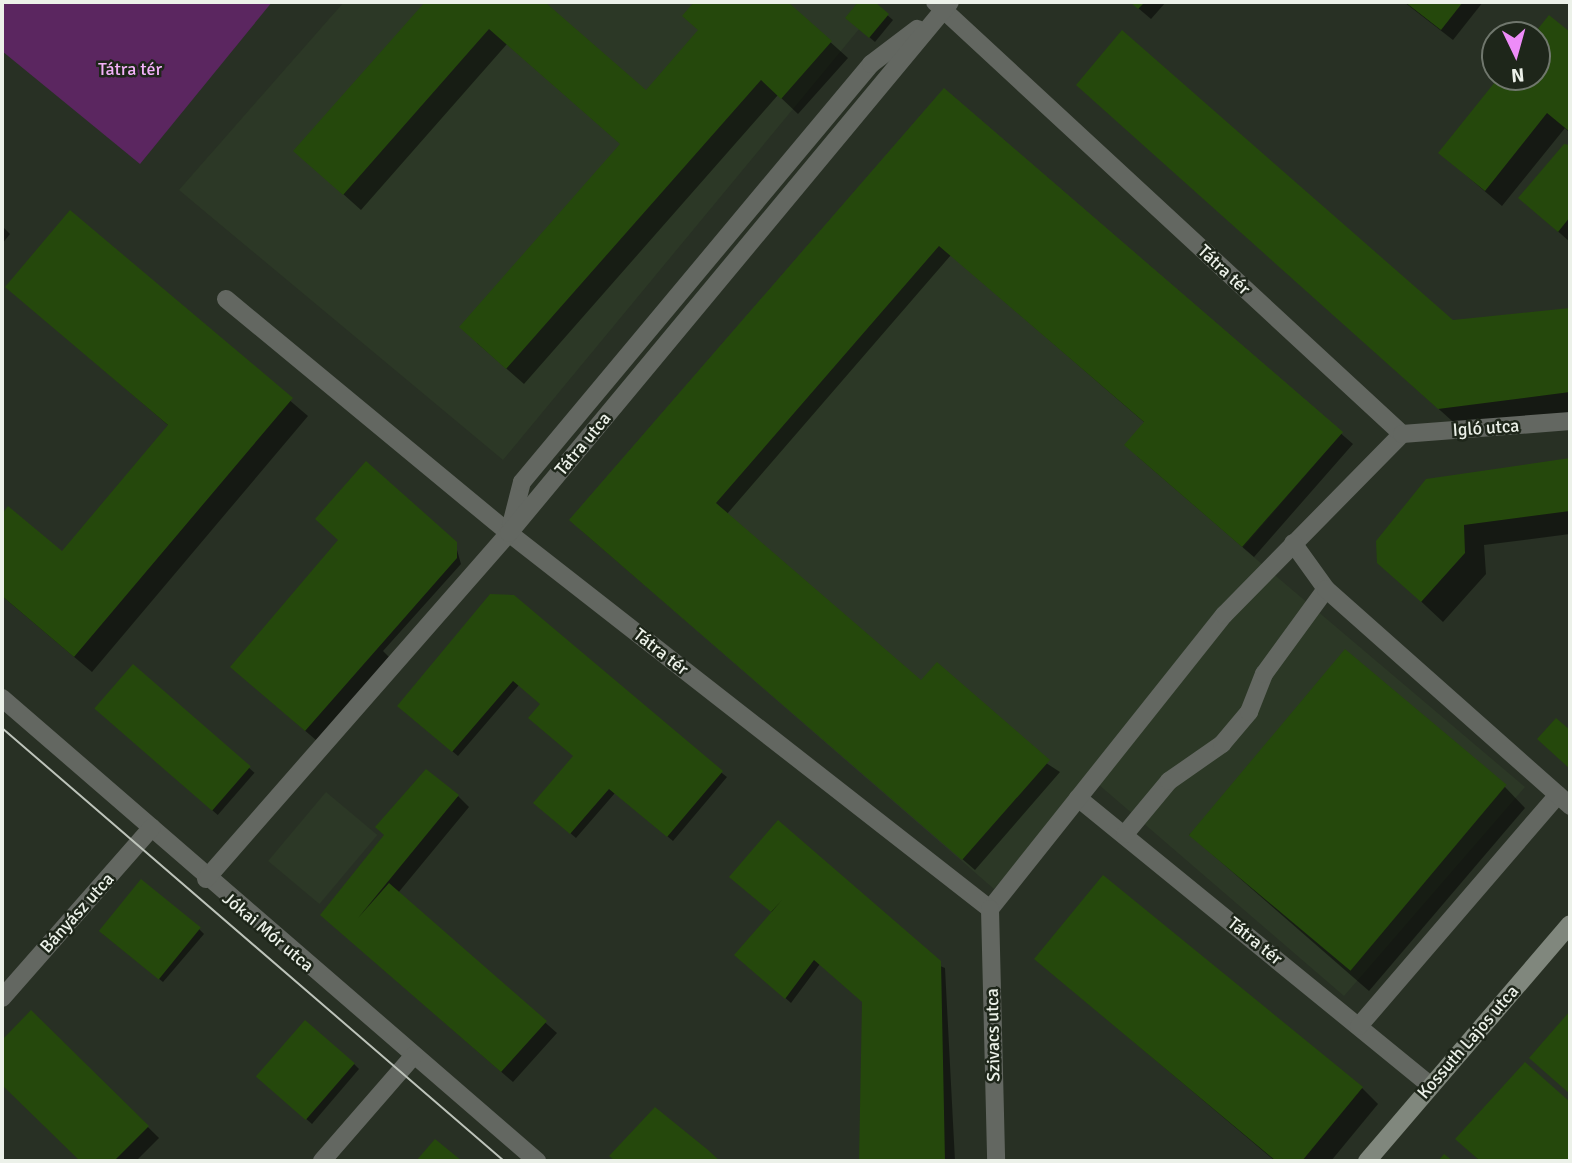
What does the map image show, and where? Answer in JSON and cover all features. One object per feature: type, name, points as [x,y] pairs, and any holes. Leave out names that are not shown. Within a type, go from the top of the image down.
[{"type":"street","name":"Tátra tér","points":[[942,4],[1402,434]]},
{"type":"street","points":[[206,879],[509,533],[522,482],[871,64],[942,4]]},
{"type":"street","name":"Tátra tér","points":[[226,299],[509,533],[989,909]]},
{"type":"street","name":"Igló utca","points":[[1402,434],[1570,421]]},
{"type":"street","points":[[989,909],[1133,725],[1224,615],[1402,434]]},
{"type":"street","points":[[1293,543],[1326,589],[1564,801],[1359,1026]]},
{"type":"street","points":[[1125,834],[1169,781],[1222,744],[1249,712],[1264,674],[1326,589]]},
{"type":"street","name":"Jókai Mór utca","points":[[2,698],[152,827],[206,879],[537,1161]]},
{"type":"street","name":"Tátra tér","points":[[1078,798],[1430,1085]]},
{"type":"street","name":"Bányász utca","points":[[2,998],[152,827]]},
{"type":"street","name":"Szivacs utca","points":[[989,909],[996,1161]]},
{"type":"street","name":"Kossuth Lajos utca","points":[[1367,1161],[1570,924]]},
{"type":"street","points":[[322,1161],[414,1055]]},
{"type":"shaded area","points":[[344,2],[863,2],[874,11],[503,460],[179,190]]},
{"type":"shaded area","points":[[944,88],[1343,432],[1243,548],[1525,787],[1344,996],[1091,778],[994,889],[569,520]]},
{"type":"shaded area","points":[[326,792],[377,835],[319,904],[268,861]]},
{"type":"green space","name":"Tátra tér","points":[[2,2],[272,2],[140,164],[2,51]]},
{"type":"building","points":[[425,2],[545,2],[646,90],[698,30],[682,16],[694,2],[788,2],[832,41],[781,99],[761,80],[506,369],[459,327],[620,144],[489,29],[343,195],[293,151]]},
{"type":"building","points":[[858,2],[875,2],[889,14],[869,38],[845,18]]},
{"type":"building","points":[[1130,2],[1145,2],[1138,9]]},
{"type":"building","points":[[1405,2],[1463,2],[1441,30]]},
{"type":"building","points":[[1549,15],[1570,32],[1570,132],[1547,113],[1485,191],[1438,153],[1488,91],[1551,91],[1551,21],[1544,21]]},
{"type":"building","points":[[1122,30],[1453,320],[1570,308],[1570,392],[1438,409],[1076,85]]},
{"type":"building","points":[[944,88],[1343,432],[1242,547],[1124,445],[1144,422],[939,246],[716,503],[921,680],[937,662],[1050,760],[962,860],[569,520]]},
{"type":"building","points":[[1564,144],[1570,145],[1570,217],[1558,232],[1518,198]]},
{"type":"building","points":[[70,210],[293,398],[74,657],[2,596],[2,514],[8,506],[62,551],[168,425],[5,287]]},
{"type":"building","points":[[1570,458],[1570,511],[1464,525],[1465,553],[1421,602],[1377,563],[1376,541],[1426,479]]},
{"type":"building","points":[[366,461],[457,542],[457,558],[305,731],[230,667],[338,540],[315,519]]},
{"type":"building","points":[[490,594],[514,595],[723,771],[667,837],[609,789],[570,834],[533,803],[573,756],[528,718],[540,704],[513,681],[452,752],[397,706]]},
{"type":"building","points":[[1345,649],[1507,785],[1350,971],[1189,835]]},
{"type":"building","points":[[133,664],[251,766],[212,811],[94,709]]},
{"type":"building","points":[[1556,718],[1570,730],[1570,769],[1537,739]]},
{"type":"building","points":[[426,769],[459,795],[358,918],[389,883],[547,1021],[501,1072],[320,915],[384,835],[375,827]]},
{"type":"building","points":[[778,820],[941,961],[945,1161],[859,1161],[862,1002],[814,960],[785,999],[734,955],[782,900],[771,912],[729,877]]},
{"type":"building","points":[[1103,875],[1363,1087],[1302,1161],[1276,1161],[1034,959]]},
{"type":"building","points":[[141,879],[201,927],[159,980],[99,931]]},
{"type":"building","points":[[31,1010],[149,1126],[114,1161],[80,1161],[2,1085],[2,1040]]},
{"type":"building","points":[[1570,1011],[1570,1094],[1529,1058]]},
{"type":"building","points":[[305,1020],[355,1063],[306,1120],[256,1077]]},
{"type":"building","points":[[1525,1062],[1570,1102],[1570,1161],[1480,1161],[1455,1139]]},
{"type":"building","points":[[655,1107],[720,1161],[615,1161],[609,1156]]},
{"type":"building","points":[[435,1139],[462,1161],[416,1161]]},
{"type":"building","points":[[1444,1154],[1453,1161],[1438,1161]]},
{"type":"tram line","points":[[2,728],[504,1161]]}]
